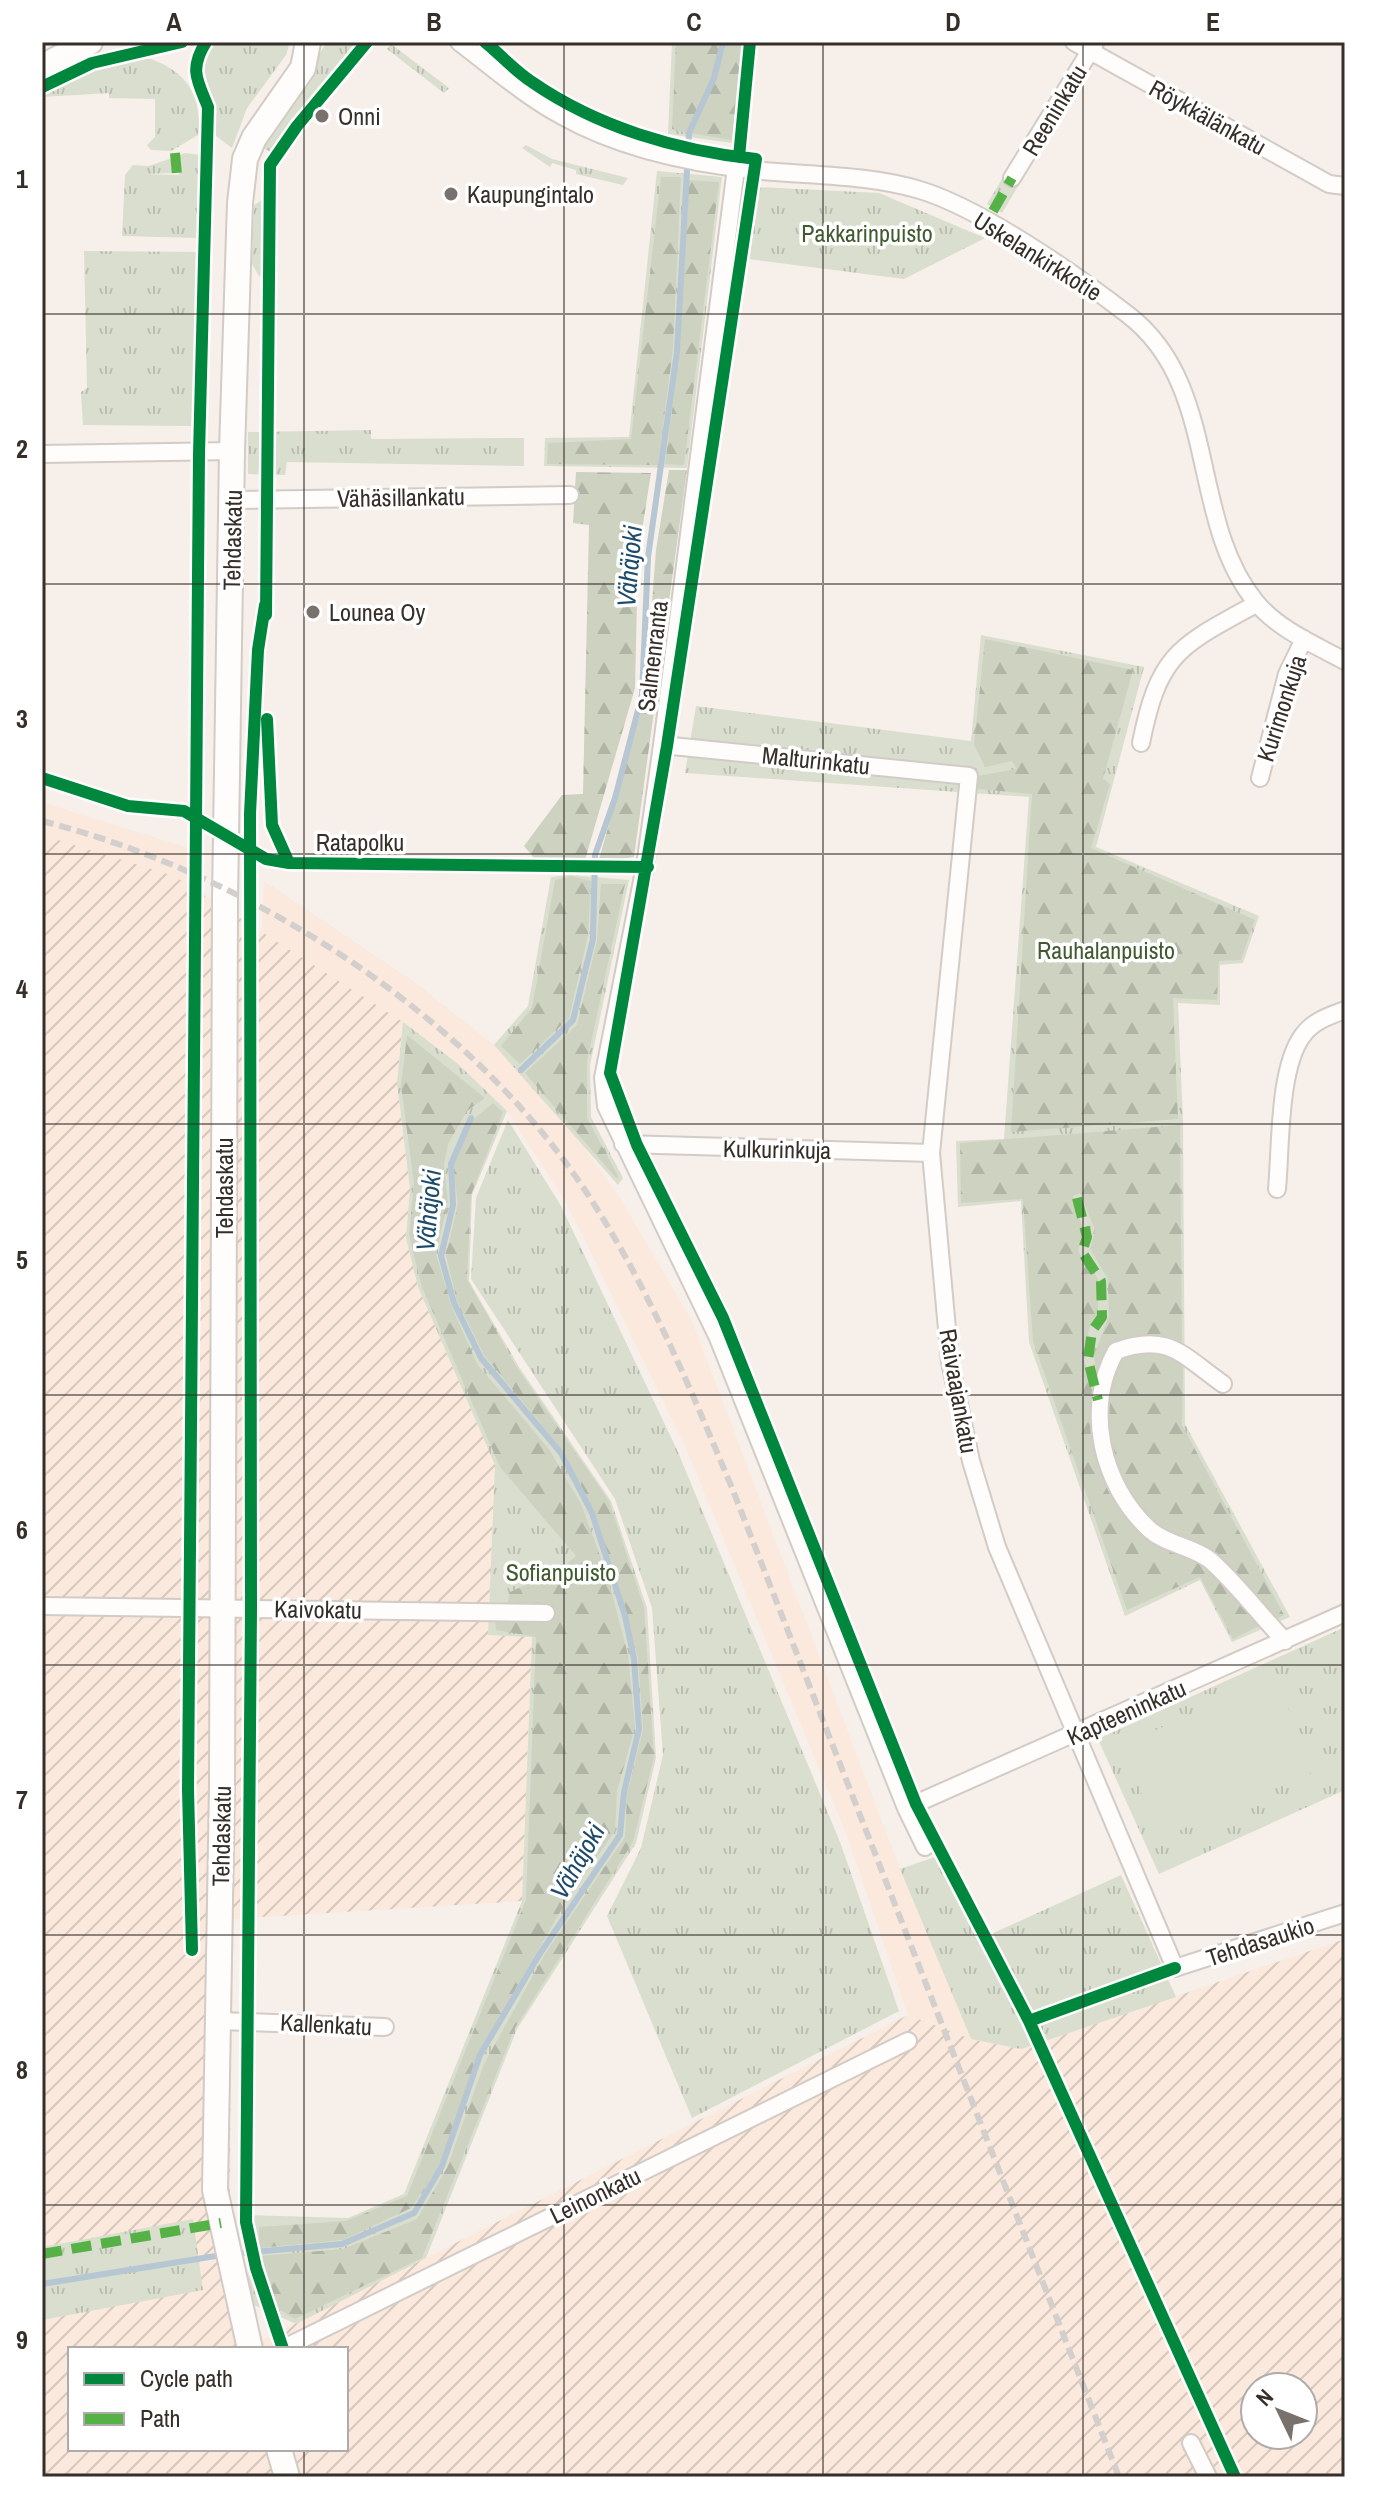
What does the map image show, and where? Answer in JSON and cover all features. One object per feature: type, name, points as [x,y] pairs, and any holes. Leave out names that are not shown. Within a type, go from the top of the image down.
[{"type":"street","points":[[42,67],[90,42]]},
{"type":"street","name":"Tehdaskatu","points":[[250,2347],[215,2190],[219,2021],[225,915],[232,451],[240,203],[245,159],[254,138],[303,68],[308,42]]},
{"type":"street","name":"Uskelankirkkotie","points":[[459,42],[562,116],[627,145],[736,168],[882,180],[923,191],[991,222],[1130,316],[1158,347],[1183,387],[1231,567],[1256,604],[1304,639],[1345,661]]},
{"type":"street","name":"Röykkälänkatu","points":[[1074,42],[1092,47],[1329,184],[1345,186]]},
{"type":"street","name":"Reeninkatu","points":[[1012,178],[1092,47]]},
{"type":"street","name":"Salmenranta","points":[[736,168],[645,866],[603,1078],[606,1106],[718,1338],[906,1808],[925,1847]]},
{"type":"street","points":[[42,454],[232,451]]},
{"type":"street","name":"Vähäsillankatu","points":[[233,500],[570,495]]},
{"type":"street","points":[[1141,743],[1154,689],[1167,663],[1188,644],[1256,604]]},
{"type":"street","name":"Kurimonkuja","points":[[1260,778],[1287,674],[1304,639]]},
{"type":"street","name":"Malturinkatu","points":[[662,745],[969,776]]},
{"type":"street","name":"Raivaajankatu","points":[[969,776],[931,1153],[950,1362],[971,1461],[997,1547],[1175,1968]]},
{"type":"street","points":[[1277,1189],[1289,1061],[1303,1035],[1320,1019],[1345,1010]]},
{"type":"street","name":"Kulkurinkuja","points":[[623,1144],[931,1153]]},
{"type":"street","points":[[1223,1384],[1172,1347],[1144,1341],[1116,1351],[1102,1375],[1098,1400],[1100,1440],[1122,1494],[1151,1531],[1200,1552],[1235,1582],[1285,1641]]},
{"type":"street","name":"Kaivokatu","points":[[42,1606],[546,1613]]},
{"type":"street","name":"Kapteeninkatu","points":[[906,1808],[1345,1613]]},
{"type":"street","name":"Tehdasaukio","points":[[1175,1968],[1345,1913]]},
{"type":"street","name":"Kallenkatu","points":[[219,2021],[385,2027]]},
{"type":"street","name":"Leinonkatu","points":[[286,2347],[908,2041]]},
{"type":"street","points":[[1191,2443],[1208,2477]]},
{"type":"street","points":[[280,2451],[287,2477]]},
{"type":"shaded area","points":[[42,802],[191,849],[186,884],[173,876],[42,835]]},
{"type":"shaded area","points":[[42,835],[174,876],[403,1022],[397,1083],[410,1189],[406,1238],[418,1287],[495,1465],[488,1635],[532,1636],[522,1901],[231,1919],[230,2214],[261,2341],[908,2015],[971,2039],[1021,2049],[1345,1939],[1345,2477],[42,2477]]},
{"type":"shaded area","points":[[264,881],[413,981],[494,1045],[571,1129],[621,1200],[692,1321],[900,1869],[971,2039],[908,2015],[848,1838],[686,1448],[568,1205],[507,1111],[457,1063],[403,1022],[262,932]]},
{"type":"green space","points":[[214,42],[290,42],[286,55],[247,108],[232,148],[215,135],[214,109],[204,67],[208,50]]},
{"type":"green space","points":[[327,42],[362,42],[273,153],[260,147]]},
{"type":"green space","points":[[672,42],[743,42],[732,143],[668,134]]},
{"type":"green space","points":[[676,42],[721,42],[713,77],[687,133],[672,129]]},
{"type":"green space","points":[[724,42],[742,42],[732,140],[690,133],[715,79]]},
{"type":"green space","points":[[391,44],[449,88],[444,93],[387,49]]},
{"type":"green space","points":[[145,57],[170,68],[194,95],[199,120],[198,135],[171,151],[151,150],[147,145],[155,137],[155,99],[109,98],[109,93],[42,97],[61,80],[88,68]]},
{"type":"green space","points":[[526,145],[552,159],[628,178],[623,185],[576,174],[576,170],[552,163],[550,167],[522,148]]},
{"type":"green space","points":[[180,155],[200,155],[197,238],[122,236],[125,175],[133,165],[149,166],[172,158],[174,173],[143,174],[179,175]]},
{"type":"green space","points":[[657,171],[722,177],[687,468],[544,466],[545,438],[629,437]]},
{"type":"green space","points":[[1005,174],[1020,183],[1002,213],[987,204]]},
{"type":"green space","points":[[661,177],[681,177],[673,349],[658,465],[547,464],[548,443],[631,439]]},
{"type":"green space","points":[[686,180],[719,182],[684,465],[665,464],[680,350]]},
{"type":"green space","name":"Pakkarinpuisto","points":[[758,187],[879,193],[985,238],[904,279],[748,259]]},
{"type":"green space","points":[[266,198],[264,274],[259,276],[252,264],[254,205]]},
{"type":"green space","points":[[84,251],[199,252],[194,426],[83,425],[81,392],[87,388]]},
{"type":"green space","points":[[371,430],[371,439],[524,438],[524,466],[287,462],[285,475],[248,474],[248,432]]},
{"type":"green space","points":[[669,470],[687,470],[634,857],[598,863],[645,696],[656,550]]},
{"type":"green space","points":[[576,472],[651,473],[638,556],[635,688],[585,860],[535,859],[524,846],[562,795],[583,794],[589,525],[573,523]]},
{"type":"green space","points":[[981,635],[1144,667],[1096,847],[1259,916],[1243,963],[1220,965],[1220,1005],[1178,1003],[1183,1122],[1185,1424],[1290,1617],[1232,1642],[1200,1580],[1125,1616],[1029,1342],[1021,1201],[958,1207],[956,1141],[1004,1139],[1029,797],[685,773],[696,706],[971,741]]},
{"type":"green space","name":"Rauhalanpuisto","points":[[985,639],[1133,670],[1103,779],[1110,784],[1091,848],[1255,920],[1241,960],[1219,961],[1217,1000],[1173,998],[1178,1119],[1011,1132],[1032,794],[970,788],[972,777],[1017,769],[1012,761],[985,767],[974,745]]},
{"type":"green space","points":[[570,875],[629,880],[590,1065],[591,1117],[623,1178],[618,1185],[494,1045],[528,1006],[551,877]]},
{"type":"green space","points":[[571,876],[591,881],[588,935],[569,1018],[520,1064],[501,1046],[532,1008],[555,880]]},
{"type":"green space","points":[[601,884],[625,884],[587,1061],[587,1118],[617,1179],[525,1073],[577,1025],[597,941]]},
{"type":"green space","name":"Sofianpuisto","points":[[403,1022],[457,1063],[507,1111],[472,1195],[469,1281],[519,1367],[611,1501],[647,1608],[656,1758],[636,1843],[517,2029],[426,2258],[296,2324],[252,2304],[241,2215],[348,2218],[404,2194],[522,1901],[532,1637],[488,1635],[495,1465],[418,1287],[406,1238],[410,1189],[397,1083]]},
{"type":"green space","points":[[407,1035],[485,1098],[467,1111],[448,1144],[444,1164],[448,1202],[436,1254],[451,1305],[477,1364],[549,1449],[582,1506],[608,1578],[628,1655],[635,1727],[617,1791],[615,1831],[570,1895],[477,2056],[439,2166],[411,2208],[343,2240],[259,2248],[259,2227],[346,2221],[407,2196],[526,1900],[536,1637],[496,1630],[495,1619],[550,1619],[550,1603],[507,1606],[510,1592],[561,1569],[576,1556],[500,1467],[422,1287],[409,1235],[414,1183],[401,1086]]},
{"type":"green space","points":[[493,1103],[503,1112],[471,1195],[467,1279],[516,1366],[609,1501],[644,1607],[654,1757],[633,1842],[515,2028],[422,2258],[295,2319],[274,2306],[260,2256],[343,2249],[417,2219],[447,2168],[484,2064],[545,1954],[625,1837],[627,1794],[643,1730],[638,1658],[595,1513],[564,1452],[484,1355],[457,1301],[446,1255],[458,1204],[453,1165],[473,1120]]},
{"type":"green space","points":[[508,1120],[561,1206],[677,1450],[840,1842],[899,2011],[692,2118],[607,1916],[641,1848],[663,1755],[652,1608],[615,1499],[471,1279],[476,1198]]},
{"type":"green space","points":[[1180,1125],[1182,1346],[1144,1336],[1115,1347],[1098,1391],[1094,1355],[1109,1316],[1108,1279],[1090,1249],[1095,1230],[1080,1193],[1073,1196],[1084,1233],[1078,1251],[1098,1279],[1098,1313],[1089,1329],[1084,1359],[1094,1398],[1095,1439],[1149,1535],[1197,1555],[1231,1584],[1261,1625],[1233,1639],[1200,1577],[1127,1610],[1033,1341],[1023,1199],[961,1203],[960,1143]]},
{"type":"green space","points":[[1145,1344],[1183,1361],[1182,1425],[1284,1615],[1269,1622],[1237,1579],[1153,1529],[1124,1492],[1102,1439],[1101,1400],[1119,1354]]},
{"type":"green space","points":[[1345,1627],[1345,1790],[1159,1874],[1098,1739]]},
{"type":"green space","points":[[1273,1677],[1318,1770],[1162,1838],[1120,1746]]},
{"type":"green space","points":[[938,1856],[978,1940],[1121,1875],[1176,1997],[1021,2049],[971,2039],[900,1869]]},
{"type":"green space","points":[[193,2219],[203,2290],[42,2320],[42,2247]]},
{"type":"waterway","name":"Vähäjoki","points":[[521,1070],[573,1020],[593,939],[595,855],[615,798],[642,695],[648,557],[677,352],[689,133],[714,78],[723,42]]},
{"type":"waterway","name":"Vähäjoki","points":[[233,2254],[342,2244],[414,2213],[442,2166],[480,2055],[539,1955],[620,1835],[624,1792],[639,1729],[634,1659],[625,1616],[592,1513],[561,1453],[481,1358],[454,1303],[441,1256],[453,1205],[451,1164],[471,1118]]},
{"type":"waterway","name":"Vähäjoki","points":[[42,2284],[222,2255]]},
{"type":"railway","points":[[42,821],[121,845],[200,877],[277,916],[352,962],[422,1014],[486,1071],[543,1134],[592,1201],[651,1306],[732,1488],[1119,2477]]},
{"type":"marked path","points":[[175,153],[177,175]]},
{"type":"marked path","points":[[993,211],[1012,178]]},
{"type":"marked path","points":[[1077,1198],[1087,1237],[1082,1252],[1101,1281],[1102,1317],[1092,1331],[1088,1360],[1098,1400]]},
{"type":"marked path","points":[[42,2254],[221,2223]]},
{"type":"cycle path","points":[[42,87],[92,63],[182,42]]},
{"type":"cycle path","points":[[192,1950],[188,1789],[199,454],[208,107],[196,67],[206,42]]},
{"type":"cycle path","points":[[266,615],[270,165],[297,126],[367,42]]},
{"type":"cycle path","points":[[485,42],[532,82],[583,112],[668,143],[756,159],[667,746],[610,1073],[637,1145],[723,1318],[916,1804],[1029,2021],[1235,2477]]},
{"type":"cycle path","points":[[739,157],[750,42]]},
{"type":"cycle path","points":[[265,605],[258,650],[250,814],[251,1608],[246,2222],[256,2268],[282,2347]]},
{"type":"cycle path","points":[[267,719],[272,825],[289,863]]},
{"type":"cycle path","name":"Ratapolku","points":[[42,778],[128,806],[184,811],[266,859],[289,863],[648,867]]},
{"type":"cycle path","points":[[1029,2021],[1175,1968]]},
{"type":"place","name":"Onni","points":[[322,116]]},
{"type":"place","name":"Kaupungintalo","points":[[451,194]]},
{"type":"place","name":"Lounea Oy","points":[[313,612]]}]
